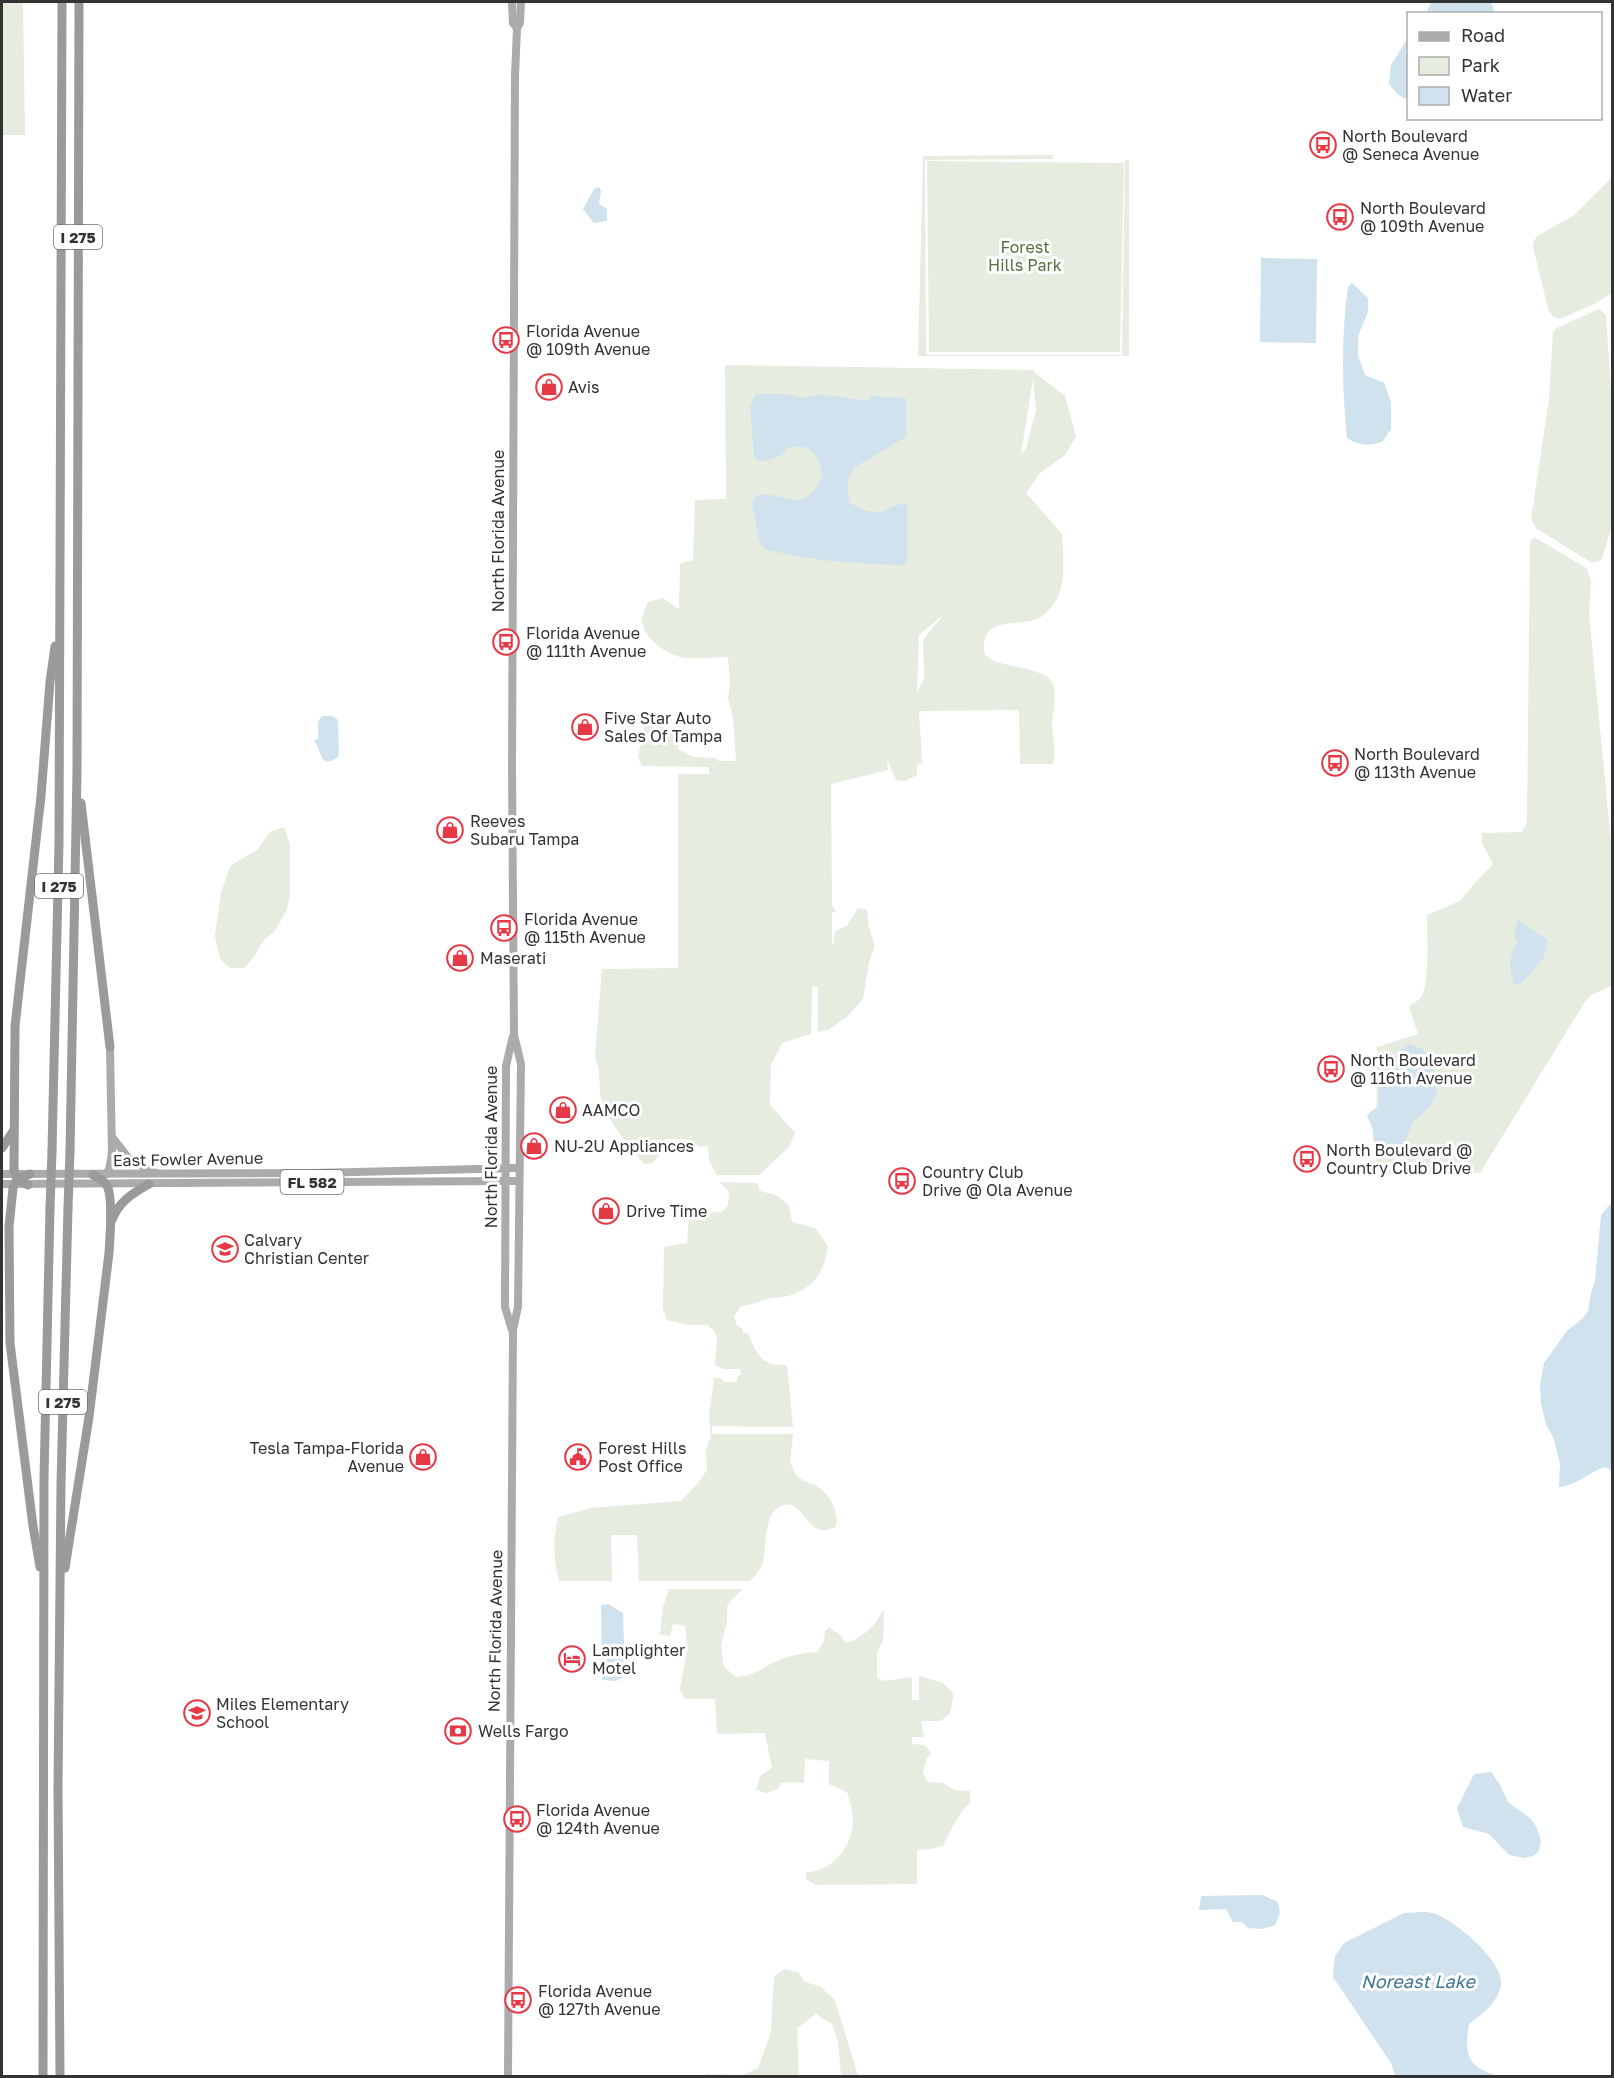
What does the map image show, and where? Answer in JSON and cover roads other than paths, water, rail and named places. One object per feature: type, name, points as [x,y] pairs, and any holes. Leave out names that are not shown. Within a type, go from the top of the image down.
[{"type":"highway","name":"I 275","points":[[42,2076],[44,1590],[59,843],[62,2]]},
{"type":"highway","name":"I 275","points":[[60,2076],[58,1788],[61,1484],[77,771],[79,2]]},
{"type":"highway","points":[[44,1590],[33,1526],[11,1356],[8,1295],[9,1227],[15,1179],[15,1026],[41,796],[50,682],[60,620]]},
{"type":"highway","points":[[77,771],[110,1047]]},
{"type":"highway","points":[[2,1148],[14,1130]]},
{"type":"highway","points":[[15,1179],[30,1174]]},
{"type":"highway","points":[[15,1179],[28,1185]]},
{"type":"highway","points":[[61,1597],[89,1417],[107,1278],[109,1195],[98,1179]]},
{"type":"highway","points":[[110,1225],[120,1204],[149,1184]]},
{"type":"highway","points":[[2,1211],[9,1227]]},
{"type":"main road","name":"North Florida Avenue","points":[[512,2],[513,23],[517,28]]},
{"type":"main road","name":"North Florida Avenue","points":[[513,1330],[505,1307],[506,1062],[513,1035],[512,742],[517,28],[520,23],[521,2]]},
{"type":"main road","name":"North Florida Avenue","points":[[508,2076],[513,1330],[518,1307],[521,1064],[513,1035]]},
{"type":"main road","points":[[98,1179],[111,1163],[110,1047]]},
{"type":"main road","points":[[112,1137],[130,1160],[157,1174]]},
{"type":"main road","name":"East Fowler Avenue","points":[[28,1185],[157,1174],[519,1168]]},
{"type":"main road","points":[[2,1174],[15,1179]]},
{"type":"main road","name":"East Fowler Avenue","points":[[30,1174],[149,1184],[519,1181]]},
{"type":"main road","points":[[2,1184],[15,1179]]},
{"type":"water","points":[[1431,2],[1491,2],[1495,12],[1426,12]]},
{"type":"water","points":[[1407,40],[1407,99],[1399,96],[1389,83],[1391,65]]},
{"type":"water","points":[[599,187],[601,191],[599,204],[607,209],[607,221],[594,223],[583,209],[594,189]]},
{"type":"water","points":[[1261,258],[1317,259],[1316,343],[1260,342]]},
{"type":"water","points":[[1352,283],[1368,298],[1368,312],[1358,336],[1358,355],[1365,375],[1384,383],[1391,402],[1391,429],[1382,442],[1364,445],[1347,438],[1344,400],[1343,343],[1348,287]]},
{"type":"water","points":[[756,394],[786,394],[802,398],[826,395],[869,400],[872,396],[906,398],[906,437],[855,467],[850,475],[848,488],[850,503],[870,512],[879,512],[907,504],[907,560],[904,565],[834,561],[765,549],[759,539],[752,502],[758,495],[801,499],[815,489],[823,477],[813,452],[803,447],[788,448],[774,458],[758,461],[754,456],[750,406]]},
{"type":"water","points":[[322,716],[332,716],[338,720],[338,757],[327,762],[314,741],[318,738],[318,722]]},
{"type":"water","points":[[1518,920],[1548,940],[1543,959],[1522,983],[1514,985],[1510,963],[1518,942],[1514,936]]},
{"type":"water","points":[[1409,1044],[1423,1049],[1434,1071],[1437,1093],[1430,1106],[1412,1123],[1402,1150],[1399,1151],[1374,1141],[1372,1126],[1367,1117],[1379,1106],[1378,1076],[1371,1075],[1369,1071],[1396,1057]]},
{"type":"water","points":[[1612,1202],[1612,1471],[1605,1467],[1570,1485],[1559,1487],[1560,1464],[1554,1439],[1546,1424],[1541,1404],[1540,1385],[1544,1363],[1567,1331],[1588,1311],[1595,1281],[1601,1215]]},
{"type":"water","points":[[608,1604],[623,1613],[625,1676],[616,1681],[602,1680],[601,1605]]},
{"type":"water","points":[[1491,1772],[1508,1802],[1531,1819],[1537,1828],[1541,1841],[1539,1851],[1533,1856],[1524,1858],[1509,1855],[1489,1834],[1463,1827],[1457,1808],[1474,1774]]},
{"type":"water","points":[[1262,1895],[1278,1902],[1280,1913],[1275,1925],[1263,1929],[1248,1928],[1242,1922],[1233,1922],[1226,1909],[1199,1910],[1201,1896]]},
{"type":"water","name":"Noreast Lake","points":[[1429,1912],[1452,1923],[1476,1942],[1495,1965],[1500,1976],[1499,1992],[1489,2008],[1469,2024],[1467,2044],[1474,2064],[1499,2076],[1395,2076],[1391,2063],[1333,1977],[1335,1956],[1344,1943],[1404,1913]]},
{"type":"place","name":"North Boulevard @ Seneca Avenue","points":[[1323,145]]},
{"type":"place","name":"North Boulevard @ 109th Avenue","points":[[1340,217]]},
{"type":"place","name":"Florida Avenue @ 109th Avenue","points":[[506,340]]},
{"type":"place","name":"Avis","points":[[549,387]]},
{"type":"place","name":"Florida Avenue @ 111th Avenue","points":[[506,642]]},
{"type":"place","name":"Five Star Auto Sales Of Tampa","points":[[585,727]]},
{"type":"place","name":"North Boulevard @ 113th Avenue","points":[[1335,763]]},
{"type":"place","name":"Reeves Subaru Tampa","points":[[450,830]]},
{"type":"place","name":"Florida Avenue @ 115th Avenue","points":[[504,928]]},
{"type":"place","name":"Maserati","points":[[460,958]]},
{"type":"place","name":"North Boulevard @ 116th Avenue","points":[[1331,1069]]},
{"type":"place","name":"AAMCO","points":[[563,1110]]},
{"type":"place","name":"NU-2U Appliances","points":[[534,1146]]},
{"type":"place","name":"North Boulevard @ Country Club Drive","points":[[1307,1159]]},
{"type":"place","name":"Country Club Drive @ Ola Avenue","points":[[902,1181]]},
{"type":"place","name":"Drive Time","points":[[606,1211]]},
{"type":"place","name":"Calvary Christian Center","points":[[225,1249]]},
{"type":"place","name":"Tesla Tampa-Florida Avenue","points":[[423,1457]]},
{"type":"place","name":"Forest Hills Post Office","points":[[578,1457]]},
{"type":"place","name":"Lamplighter Motel","points":[[572,1659]]},
{"type":"place","name":"Miles Elementary School","points":[[197,1713]]},
{"type":"place","name":"Wells Fargo","points":[[458,1731]]},
{"type":"place","name":"Florida Avenue @ 124th Avenue","points":[[517,1819]]},
{"type":"place","name":"Florida Avenue @ 127th Avenue","points":[[518,2000]]},
{"type":"park label","name":"Forest Hills Park","points":[[1025,256]]}]
